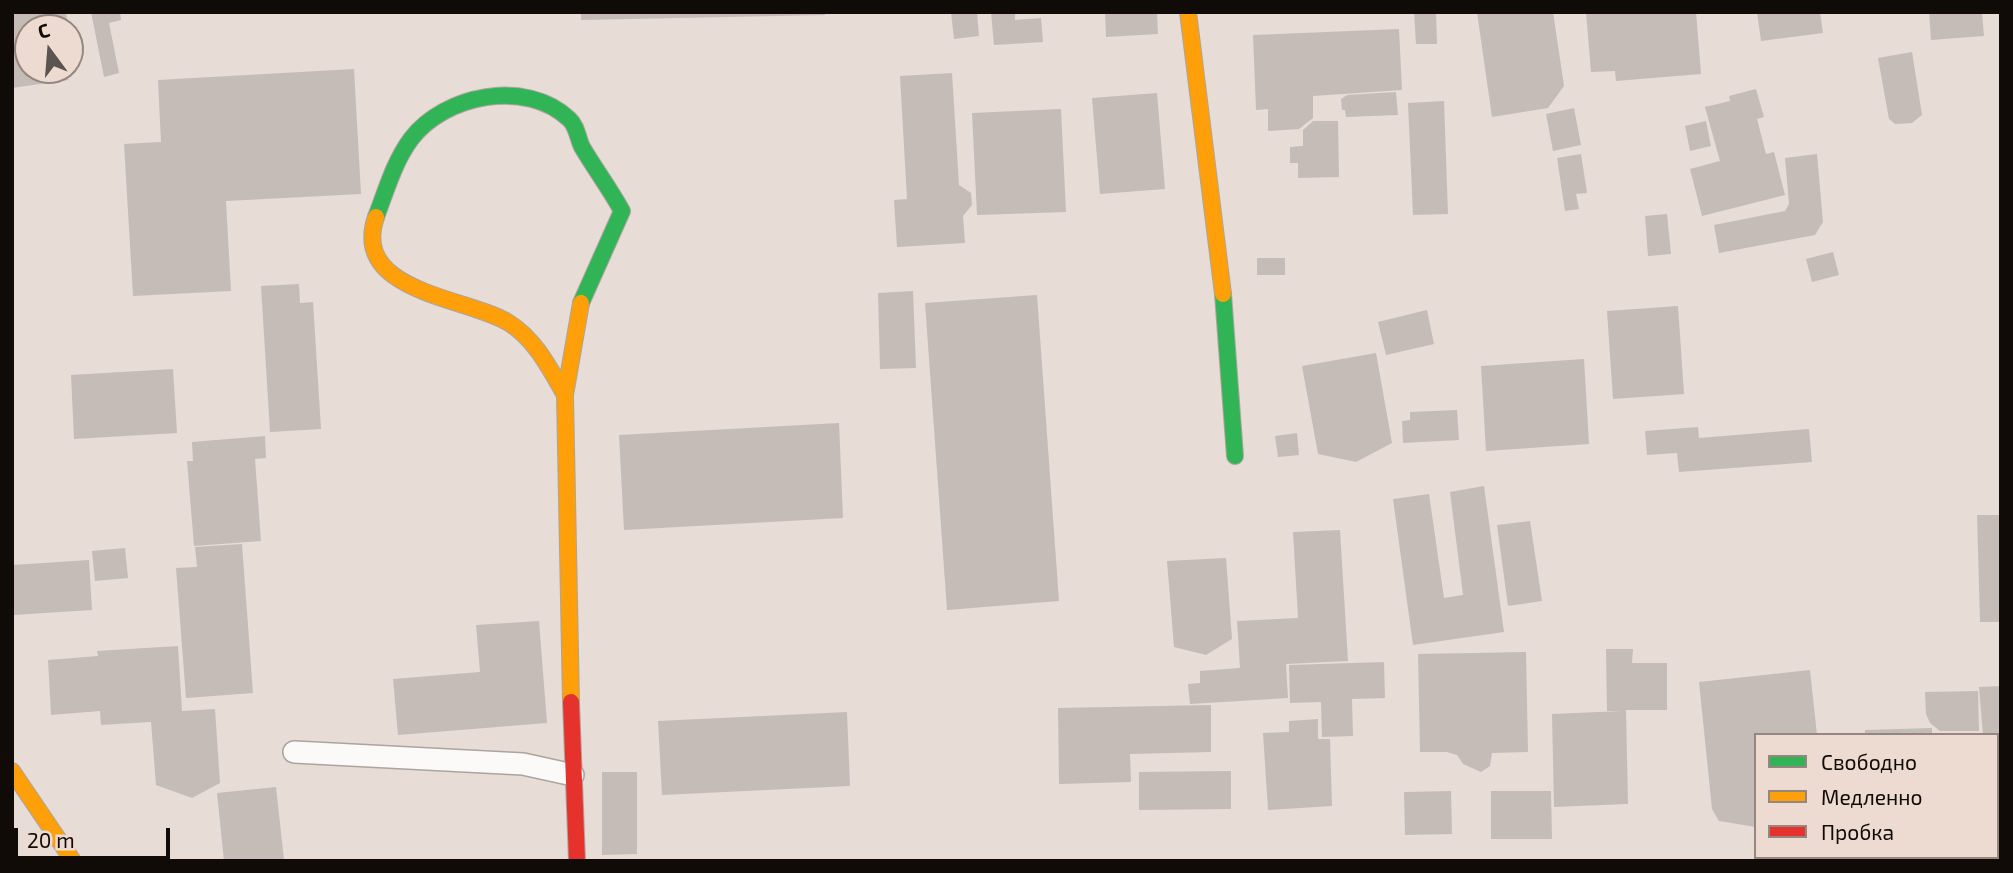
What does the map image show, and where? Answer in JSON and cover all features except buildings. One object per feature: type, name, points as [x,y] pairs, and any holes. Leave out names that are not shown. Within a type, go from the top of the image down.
[{"type":"street","points":[[1188,12],[1219,244],[1235,456]]},
{"type":"street","points":[[565,395],[542,359],[506,321],[428,294],[405,281],[378,260],[372,248],[370,238],[389,179],[413,137],[441,112],[478,99],[534,99],[571,120],[581,143],[622,211],[582,296],[565,395],[577,861]]},
{"type":"street","points":[[12,771],[73,861]]},
{"type":"lane","points":[[294,752],[523,764],[573,775]]},
{"type":"traffic: fast","points":[[376,217],[405,148],[426,124],[444,112],[486,97],[531,99],[551,106],[572,122],[582,147],[622,211],[581,303]]},
{"type":"traffic: fast","points":[[1223,294],[1235,456]]},
{"type":"traffic: slow","points":[[1188,12],[1223,294]]},
{"type":"traffic: slow","points":[[376,217],[373,242],[380,262],[396,277],[417,289],[509,323],[527,337],[548,365],[565,395]]},
{"type":"traffic: slow","points":[[571,702],[565,395],[581,303]]},
{"type":"traffic: slow","points":[[12,771],[73,861]]},
{"type":"traffic: jam","points":[[571,702],[577,861]]}]
